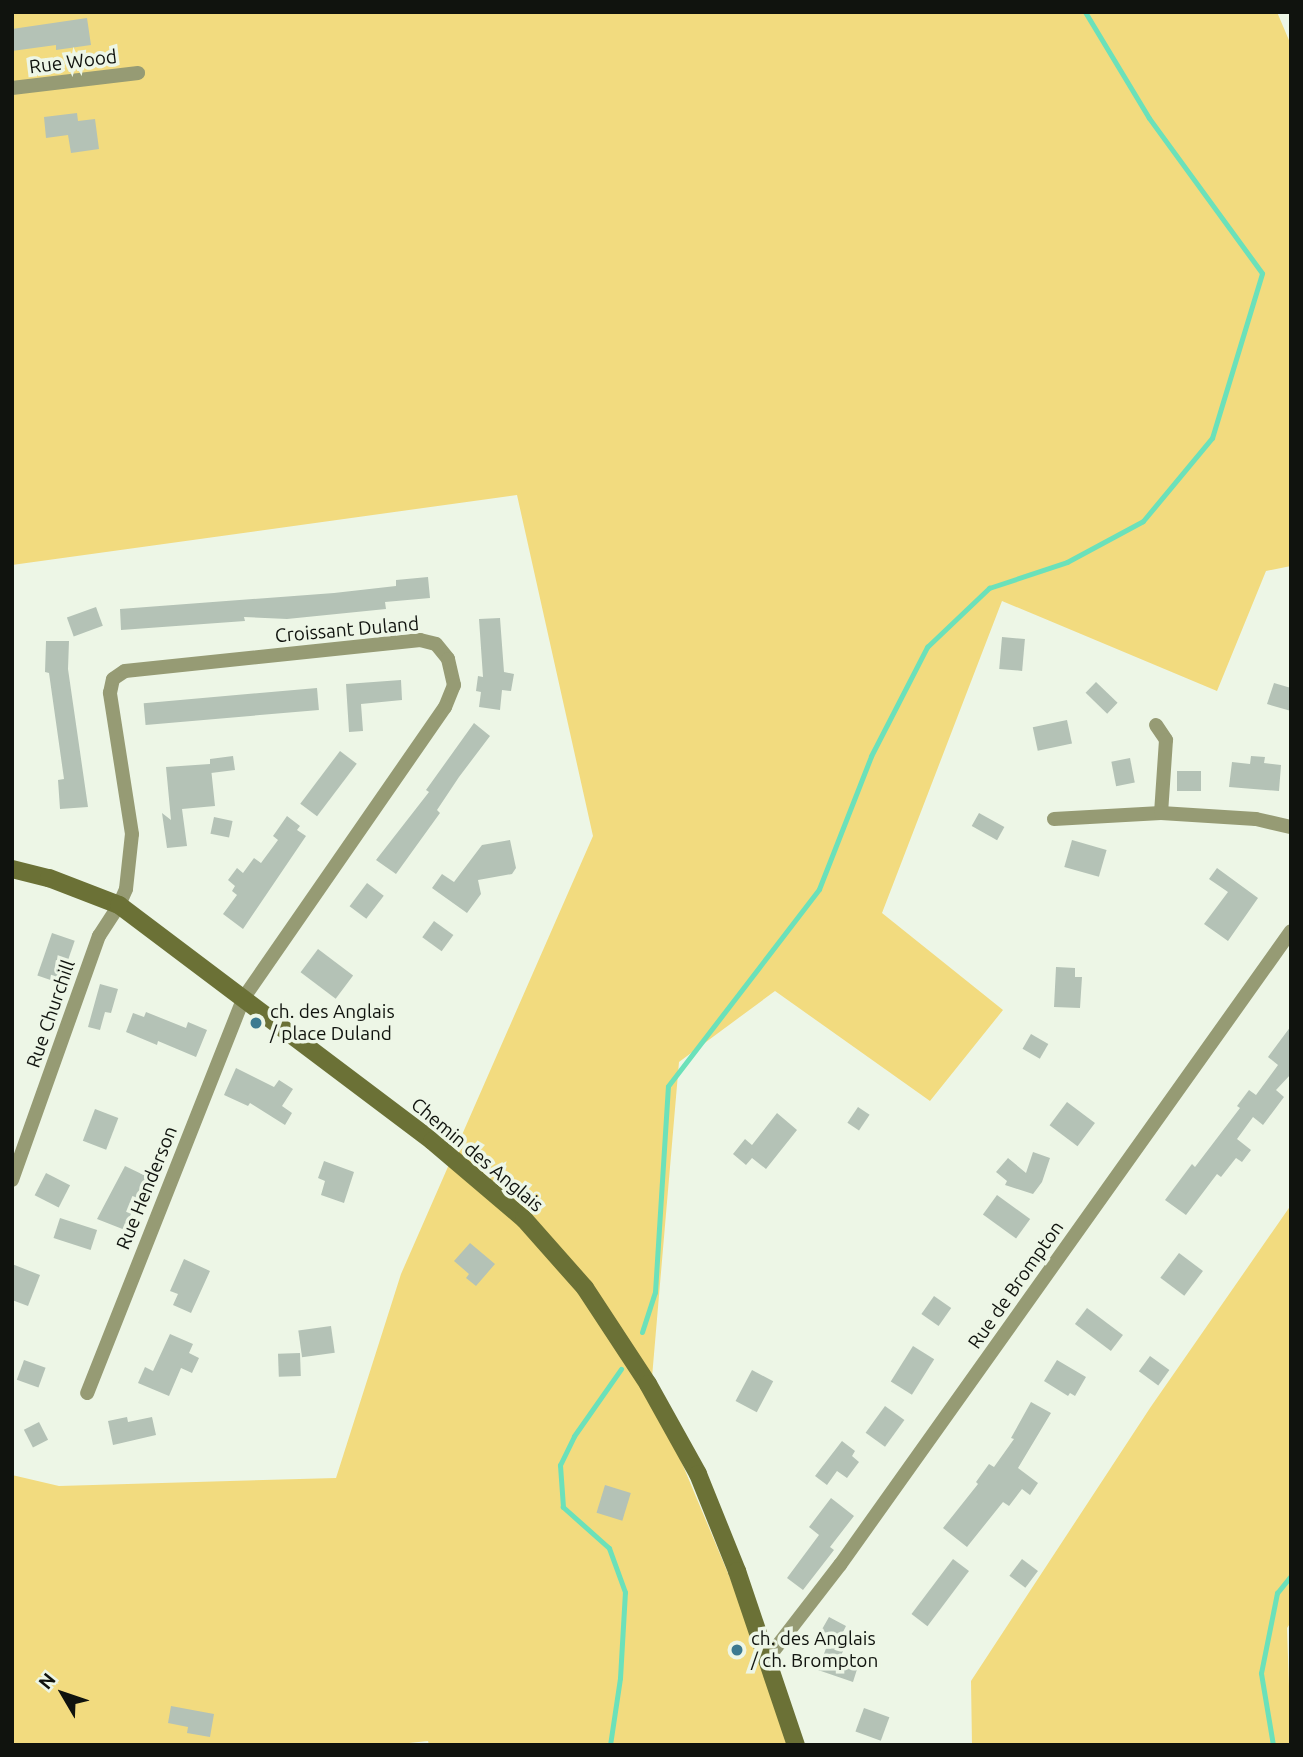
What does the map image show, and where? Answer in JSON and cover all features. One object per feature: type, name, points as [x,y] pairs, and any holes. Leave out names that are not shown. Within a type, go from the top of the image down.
[{"type":"street","name":"Rue Wood","points":[[12,88],[138,73]]},
{"type":"street","name":"Croissant Duland","points":[[119,905],[126,889],[132,834],[110,693],[113,679],[125,671],[420,640],[436,644],[448,659],[454,685],[445,706],[244,997]]},
{"type":"street","points":[[1156,725],[1166,740],[1161,813]]},
{"type":"street","points":[[1054,819],[1161,813],[1256,818],[1291,827]]},
{"type":"street","name":"Chemin des Anglais","points":[[12,869],[49,878],[119,905],[432,1140],[524,1219],[585,1288],[648,1384],[698,1474],[768,1658],[796,1745]]},
{"type":"street","name":"Rue Churchill","points":[[12,1180],[99,936],[119,905]]},
{"type":"street","name":"Rue de Brompton","points":[[768,1658],[840,1565],[1291,930]]},
{"type":"street","name":"Rue Henderson","points":[[87,1393],[244,997]]},
{"type":"shaded area","points":[[12,12],[1277,12],[1291,45],[1291,566],[1266,571],[1217,691],[1002,601],[882,913],[1003,1010],[930,1101],[775,991],[679,1062],[651,1389],[758,1645],[789,1745],[429,1745],[428,1741],[390,1745],[12,1745],[12,1475],[59,1486],[336,1478],[401,1274],[593,836],[517,495],[12,565]]},
{"type":"shaded area","points":[[1291,1205],[1291,1622],[1287,1628],[1291,1745],[972,1745],[971,1681],[1150,1408]]},
{"type":"building","points":[[87,18],[91,45],[56,50],[56,45],[12,51],[12,29]]},
{"type":"building","points":[[77,113],[78,121],[95,119],[99,149],[71,153],[68,135],[46,138],[44,117]]},
{"type":"building","points":[[428,577],[430,598],[385,602],[386,609],[287,619],[244,617],[245,621],[121,630],[120,609],[334,593],[396,586],[396,580]]},
{"type":"building","points":[[96,607],[103,626],[74,636],[67,618]]},
{"type":"building","points":[[500,618],[504,672],[514,674],[511,691],[502,690],[500,710],[479,707],[481,692],[476,691],[478,676],[483,677],[479,619]]},
{"type":"building","points":[[1002,637],[1025,639],[1022,671],[999,669]]},
{"type":"building","points":[[46,641],[69,641],[68,669],[88,807],[60,809],[58,780],[64,779],[49,673],[45,672]]},
{"type":"building","points":[[401,680],[402,700],[361,704],[363,731],[349,732],[346,684]]},
{"type":"building","points":[[1096,682],[1118,703],[1107,714],[1086,693]]},
{"type":"building","points":[[1274,683],[1291,688],[1291,711],[1267,704]]},
{"type":"building","points":[[317,688],[319,710],[146,725],[144,703]]},
{"type":"building","points":[[1067,720],[1072,743],[1038,751],[1033,727]]},
{"type":"building","points":[[474,723],[490,736],[459,777],[437,810],[440,813],[396,874],[376,860],[429,792],[426,790]]},
{"type":"building","points":[[340,751],[357,764],[317,816],[300,804]]},
{"type":"building","points":[[233,756],[235,770],[212,773],[215,806],[182,809],[187,846],[167,848],[162,813],[171,820],[166,767],[210,764],[210,759]]},
{"type":"building","points":[[1251,756],[1265,757],[1264,763],[1281,765],[1279,791],[1229,787],[1232,762],[1250,764]]},
{"type":"building","points":[[1130,758],[1135,783],[1116,786],[1111,762]]},
{"type":"building","points":[[1177,771],[1201,771],[1201,791],[1177,791]]},
{"type":"building","points":[[979,813],[1004,827],[997,840],[972,826]]},
{"type":"building","points":[[287,816],[300,826],[297,830],[306,836],[243,929],[223,914],[237,895],[232,891],[235,886],[228,880],[237,868],[243,873],[254,858],[261,863],[278,840],[273,836]]},
{"type":"building","points":[[214,817],[233,821],[229,838],[210,834]]},
{"type":"building","points":[[510,840],[516,868],[512,874],[478,880],[481,894],[467,913],[432,888],[442,874],[454,882],[482,845]]},
{"type":"building","points":[[1072,840],[1107,850],[1099,877],[1064,867]]},
{"type":"building","points":[[1217,868],[1258,898],[1228,941],[1204,924],[1228,892],[1209,879]]},
{"type":"building","points":[[367,883],[384,896],[366,919],[350,906]]},
{"type":"building","points":[[434,921],[453,935],[442,951],[422,937]]},
{"type":"building","points":[[52,933],[75,941],[60,983],[37,976]]},
{"type":"building","points":[[318,949],[353,975],[336,999],[301,972]]},
{"type":"building","points":[[1056,967],[1075,968],[1075,977],[1082,977],[1080,1008],[1054,1007]]},
{"type":"building","points":[[100,984],[118,989],[111,1013],[105,1012],[100,1030],[88,1027]]},
{"type":"building","points":[[146,1012],[186,1028],[188,1022],[207,1030],[196,1057],[158,1041],[157,1045],[126,1032],[133,1013],[144,1017]]},
{"type":"building","points":[[1291,1026],[1291,1074],[1276,1090],[1284,1097],[1263,1125],[1253,1117],[1237,1139],[1251,1150],[1242,1162],[1236,1158],[1221,1177],[1217,1174],[1186,1215],[1165,1200],[1192,1164],[1195,1167],[1240,1108],[1237,1106],[1249,1090],[1256,1095],[1278,1065],[1268,1057]]},
{"type":"building","points":[[1031,1034],[1048,1044],[1040,1059],[1022,1049]]},
{"type":"building","points":[[236,1068],[274,1087],[279,1080],[293,1089],[282,1106],[292,1113],[285,1125],[250,1103],[248,1106],[224,1095]]},
{"type":"building","points":[[1067,1102],[1095,1123],[1077,1146],[1050,1125]]},
{"type":"building","points":[[858,1107],[870,1115],[859,1131],[847,1123]]},
{"type":"building","points":[[95,1109],[118,1118],[106,1150],[83,1141]]},
{"type":"building","points":[[777,1113],[797,1130],[766,1169],[752,1158],[746,1165],[733,1154],[745,1139],[752,1145]]},
{"type":"building","points":[[1033,1152],[1050,1158],[1042,1182],[1033,1194],[1005,1185],[1007,1181],[996,1172],[1008,1158],[1026,1173]]},
{"type":"building","points":[[324,1161],[354,1172],[344,1203],[321,1195],[325,1181],[318,1178]]},
{"type":"building","points":[[125,1166],[152,1179],[143,1198],[138,1195],[125,1230],[97,1219]]},
{"type":"building","points":[[46,1173],[70,1185],[59,1208],[35,1195]]},
{"type":"building","points":[[997,1195],[1030,1219],[1016,1239],[983,1214]]},
{"type":"building","points":[[60,1218],[97,1230],[91,1250],[54,1238]]},
{"type":"building","points":[[470,1243],[495,1264],[476,1286],[466,1278],[469,1274],[454,1261]]},
{"type":"building","points":[[1179,1253],[1203,1271],[1184,1296],[1160,1278]]},
{"type":"building","points":[[184,1259],[210,1271],[191,1313],[173,1305],[178,1294],[170,1291]]},
{"type":"building","points":[[12,1264],[40,1275],[28,1306],[12,1300]]},
{"type":"building","points":[[934,1296],[951,1308],[939,1326],[921,1314]]},
{"type":"building","points":[[1087,1308],[1123,1335],[1111,1351],[1075,1324]]},
{"type":"building","points":[[331,1326],[335,1353],[302,1357],[298,1331]]},
{"type":"building","points":[[170,1334],[193,1344],[189,1353],[199,1358],[192,1373],[181,1368],[169,1396],[138,1383],[145,1367],[153,1371]]},
{"type":"building","points":[[913,1346],[934,1359],[912,1395],[891,1382]]},
{"type":"building","points":[[300,1353],[301,1376],[279,1377],[278,1354]]},
{"type":"building","points":[[1150,1356],[1169,1370],[1158,1385],[1139,1371]]},
{"type":"building","points":[[24,1360],[46,1368],[38,1388],[17,1380]]},
{"type":"building","points":[[1057,1360],[1086,1377],[1075,1396],[1070,1393],[1068,1396],[1044,1381]]},
{"type":"building","points":[[752,1370],[773,1381],[757,1412],[736,1401]]},
{"type":"building","points":[[1031,1402],[1051,1413],[1018,1468],[1038,1483],[1030,1495],[1022,1489],[1009,1506],[1003,1502],[967,1547],[943,1528],[978,1484],[976,1482],[989,1464],[994,1467],[1014,1439],[1011,1438]]},
{"type":"building","points":[[885,1406],[904,1420],[885,1447],[866,1433]]},
{"type":"building","points":[[127,1417],[128,1422],[152,1417],[156,1435],[113,1445],[108,1421]]},
{"type":"building","points":[[39,1422],[48,1440],[33,1448],[24,1430]]},
{"type":"building","points":[[842,1441],[855,1451],[852,1456],[859,1462],[847,1478],[837,1471],[827,1485],[815,1476]]},
{"type":"building","points":[[605,1485],[631,1493],[622,1521],[597,1513]]},
{"type":"building","points":[[831,1498],[854,1516],[830,1547],[834,1550],[803,1590],[787,1578],[819,1535],[809,1527]]},
{"type":"building","points":[[953,1559],[969,1571],[927,1626],[911,1614]]},
{"type":"building","points":[[1022,1559],[1038,1571],[1025,1588],[1009,1576]]},
{"type":"building","points":[[829,1617],[846,1626],[843,1632],[851,1636],[840,1657],[859,1663],[853,1682],[818,1670],[828,1643],[817,1638]]},
{"type":"building","points":[[171,1706],[214,1714],[210,1737],[187,1733],[188,1727],[168,1723]]},
{"type":"building","points":[[864,1708],[889,1717],[881,1741],[855,1731]]},
{"type":"waterway","points":[[642,1332],[655,1292],[668,1086],[819,889],[871,756],[927,647],[989,588],[1067,562],[1143,521],[1212,438],[1262,273],[1149,118],[1085,12]]},
{"type":"waterway","points":[[610,1745],[620,1678],[625,1592],[609,1548],[563,1507],[560,1465],[574,1436],[621,1369]]},
{"type":"waterway","points":[[1273,1745],[1261,1673],[1277,1593],[1291,1576]]},
{"type":"place","name":"ch. des Anglais / place Duland","points":[[256,1023]]},
{"type":"place","name":"ch. des Anglais / ch. Brompton","points":[[737,1650]]}]
